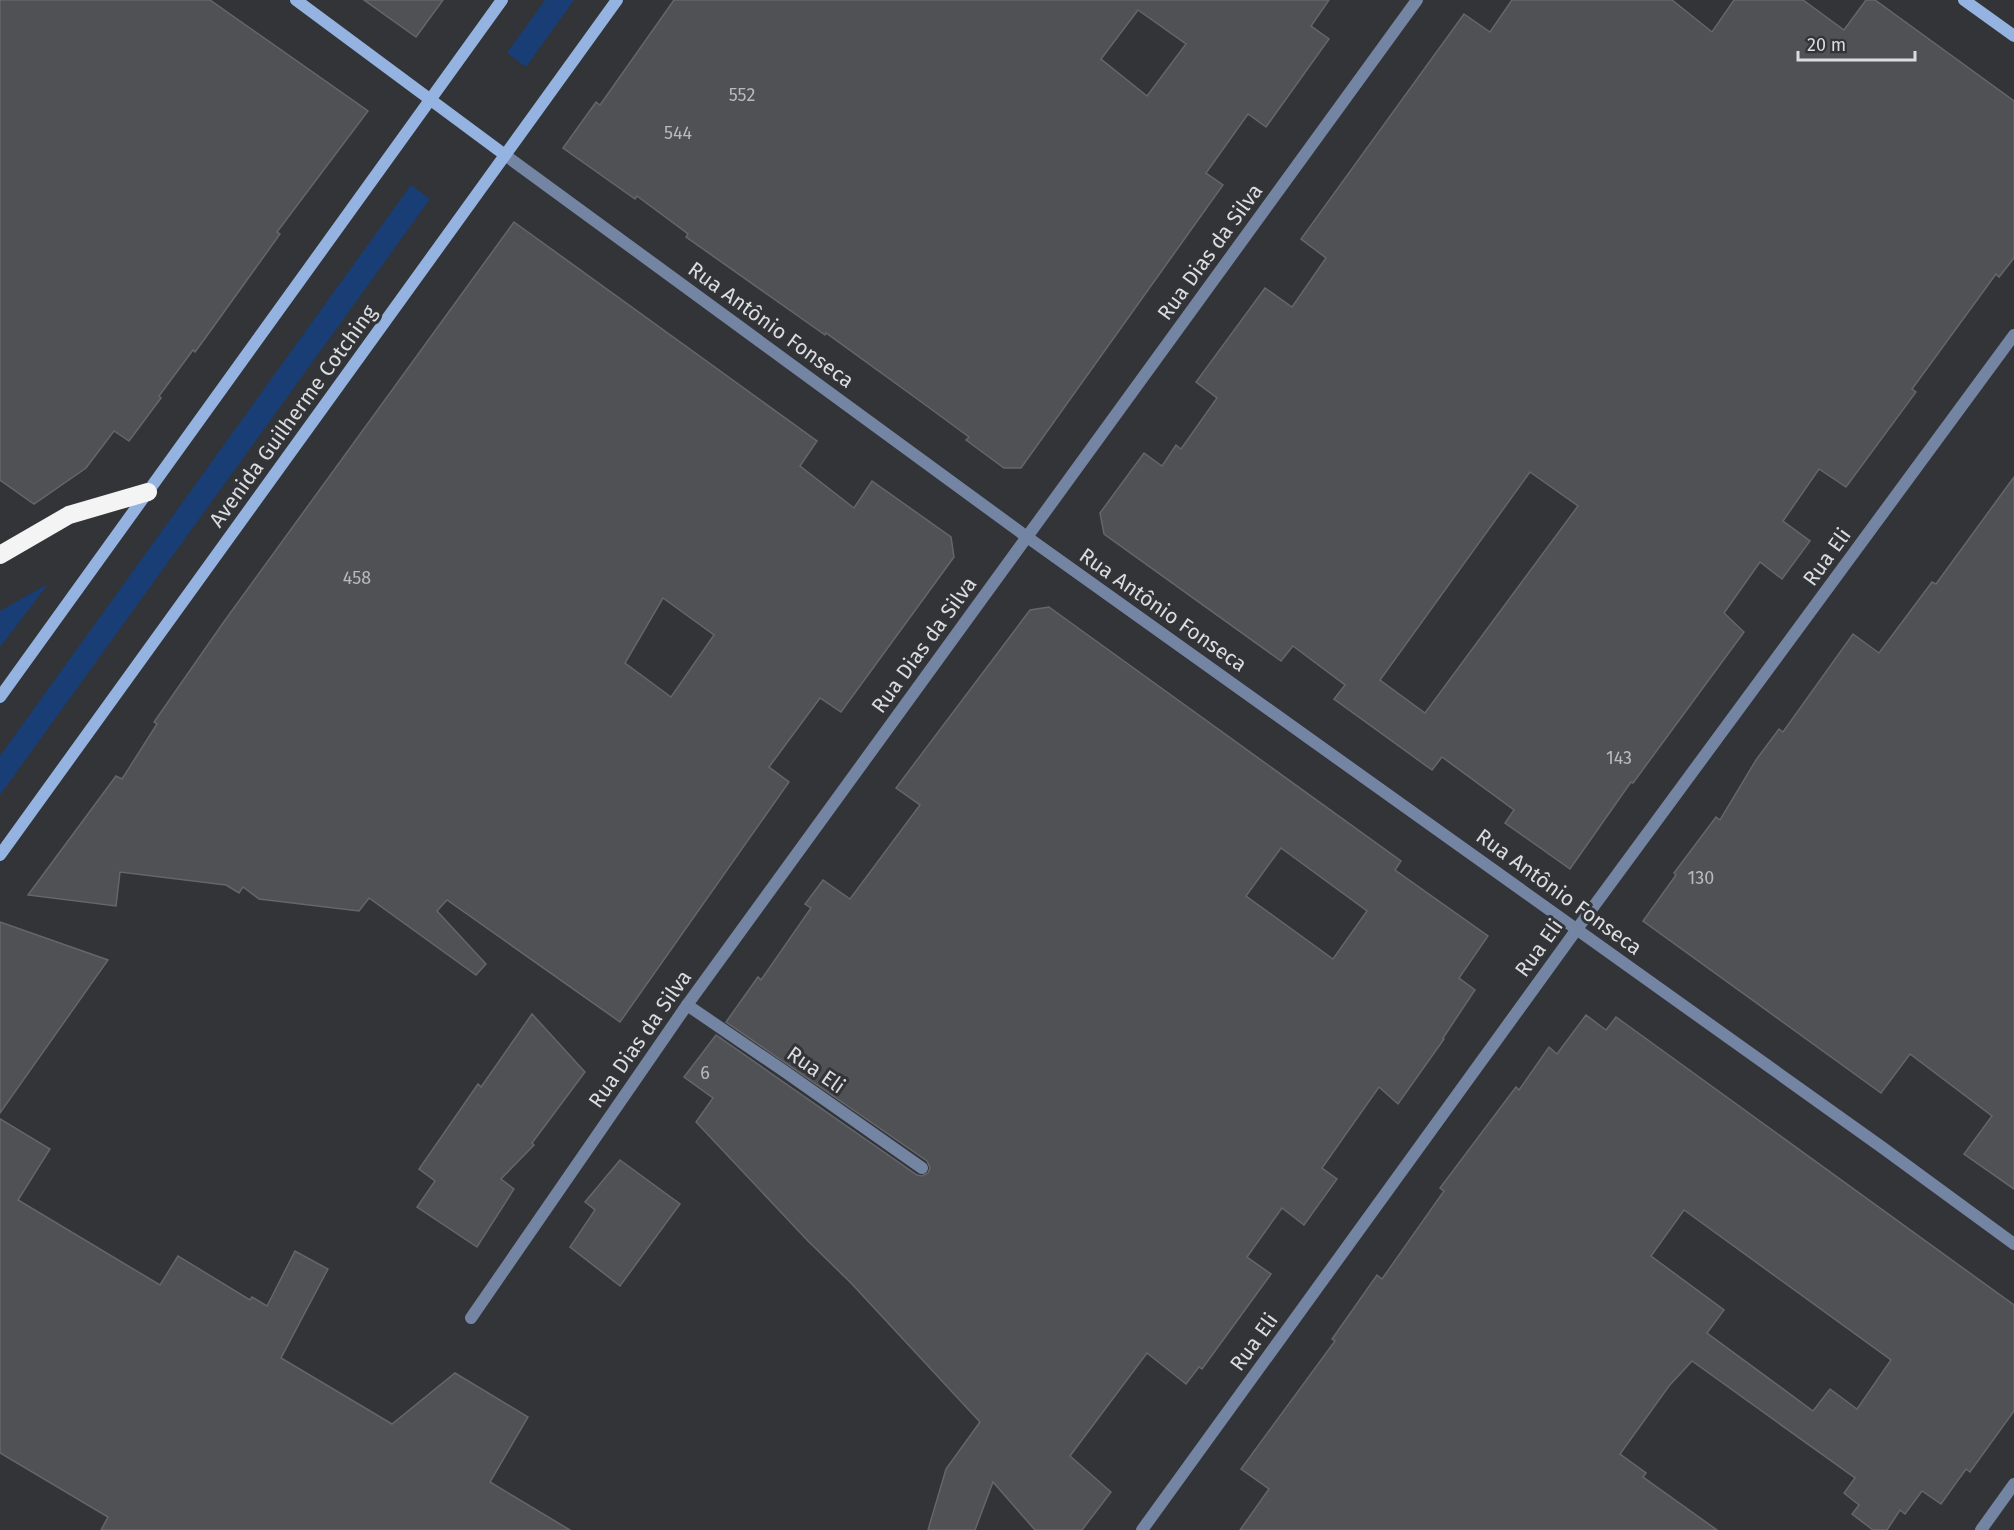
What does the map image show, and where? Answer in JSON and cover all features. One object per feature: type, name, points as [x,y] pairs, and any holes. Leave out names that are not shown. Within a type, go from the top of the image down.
[{"type":"highway","points":[[0,555],[69,515],[148,492]]},
{"type":"main road","name":"Rua Antônio Fonseca","points":[[296,0],[505,155]]},
{"type":"main road","points":[[0,697],[502,0]]},
{"type":"main road","name":"Avenida Guilherme Cotching","points":[[0,855],[617,0]]},
{"type":"main road","points":[[1964,0],[2014,36]]},
{"type":"street","name":"Rua Dias da Silva","points":[[471,1318],[687,1005],[1417,0]]},
{"type":"street","name":"Rua Antônio Fonseca","points":[[505,155],[1027,537],[1874,1141],[2014,1245]]},
{"type":"street","name":"Rua Eli","points":[[1142,1530],[1577,929],[2014,335]]},
{"type":"street","name":"Rua Eli","points":[[687,1005],[922,1168]]},
{"type":"street","points":[[1981,1530],[2014,1484]]},
{"type":"shaded area","points":[[545,0],[574,0],[526,67],[507,53]]},
{"type":"shaded area","points":[[411,185],[430,199],[0,795],[0,756]]},
{"type":"shaded area","points":[[48,584],[0,647],[0,611]]},
{"type":"building","points":[[0,0],[210,0],[368,111],[277,232],[280,234],[195,352],[193,350],[159,396],[161,398],[129,441],[114,431],[86,468],[34,504],[0,480]]},
{"type":"building","points":[[364,0],[443,0],[416,37]]},
{"type":"building","points":[[674,0],[1329,0],[1311,26],[1329,39],[1266,127],[1248,114],[1206,173],[1223,185],[1021,468],[1004,468],[966,440],[969,437],[920,401],[686,237],[688,234],[637,196],[635,199],[563,148],[596,102],[600,105]],"holes":[[[1138,10],[1186,44],[1147,96],[1101,59]]]},
{"type":"building","points":[[1512,0],[1672,0],[1712,32],[1734,0],[1803,0],[1844,30],[1866,0],[1875,0],[2014,101],[2014,258],[1999,277],[1996,274],[1912,389],[1916,392],[1846,487],[1819,469],[1783,521],[1810,541],[1782,579],[1760,562],[1724,613],[1744,632],[1633,783],[1631,782],[1570,869],[1505,823],[1514,810],[1442,757],[1432,770],[1334,699],[1345,685],[1293,646],[1281,661],[1104,534],[1100,513],[1144,453],[1162,466],[1176,445],[1181,449],[1217,398],[1196,382],[1265,288],[1292,307],[1326,258],[1301,239],[1464,14],[1490,32]],"holes":[[[1530,472],[1578,506],[1425,713],[1380,680]]]},
{"type":"building","points":[[514,222],[817,441],[800,466],[854,508],[872,481],[951,537],[954,557],[841,712],[820,698],[769,767],[789,782],[620,1022],[447,900],[437,911],[486,964],[476,975],[369,898],[359,911],[259,899],[243,887],[239,893],[226,885],[120,872],[116,906],[28,895],[116,776],[122,779],[157,724],[154,722],[223,623]],"holes":[[[663,598],[714,635],[671,697],[625,663]]]},
{"type":"building","points":[[2014,477],[2014,1189],[1964,1154],[1992,1116],[1910,1054],[1881,1093],[1643,921],[1676,875],[1674,873],[1716,817],[1720,820],[1756,760],[1779,729],[1783,732],[1853,634],[1879,653],[1932,582],[1936,584]]},
{"type":"building","points":[[1049,607],[1401,861],[1395,870],[1488,936],[1459,978],[1475,990],[1398,1104],[1379,1087],[1322,1168],[1337,1179],[1304,1225],[1282,1208],[1247,1257],[1271,1274],[1202,1369],[1199,1367],[1186,1384],[1147,1353],[1070,1456],[1111,1492],[1082,1530],[1035,1530],[993,1482],[975,1530],[928,1530],[946,1469],[980,1422],[851,1283],[808,1241],[696,1122],[713,1098],[684,1077],[716,1035],[917,1175],[922,1176],[928,1173],[930,1168],[927,1161],[726,1022],[758,977],[761,980],[811,908],[805,904],[823,880],[850,899],[920,805],[896,788],[1030,610]],"holes":[[[1281,848],[1367,911],[1333,959],[1246,896]]]},
{"type":"building","points":[[0,922],[108,960],[0,1113]]},
{"type":"building","points":[[532,1014],[585,1072],[532,1143],[534,1145],[501,1179],[514,1189],[477,1247],[417,1207],[435,1181],[419,1169],[478,1084],[481,1087]]},
{"type":"building","points":[[1586,1015],[1606,1030],[1616,1017],[2014,1305],[2014,1411],[1970,1472],[1966,1469],[1941,1504],[1922,1491],[1905,1514],[1900,1510],[1887,1530],[1873,1530],[1852,1514],[1859,1505],[1844,1493],[1855,1478],[1692,1361],[1669,1386],[1620,1454],[1646,1473],[1643,1477],[1717,1530],[1240,1530],[1269,1489],[1241,1469],[1335,1341],[1332,1339],[1377,1275],[1382,1279],[1444,1191],[1440,1188],[1516,1087],[1519,1090],[1549,1047],[1557,1054]],"holes":[[[1684,1210],[1891,1360],[1857,1409],[1830,1389],[1813,1411],[1707,1333],[1724,1310],[1651,1256]]]},
{"type":"building","points":[[0,1119],[50,1149],[18,1200],[160,1285],[178,1256],[250,1300],[252,1297],[267,1306],[295,1251],[328,1269],[281,1358],[392,1424],[455,1373],[528,1417],[490,1482],[570,1530],[101,1530],[108,1517],[0,1453]]},
{"type":"building","points":[[620,1160],[680,1204],[620,1286],[570,1247],[595,1210],[585,1202]]}]
